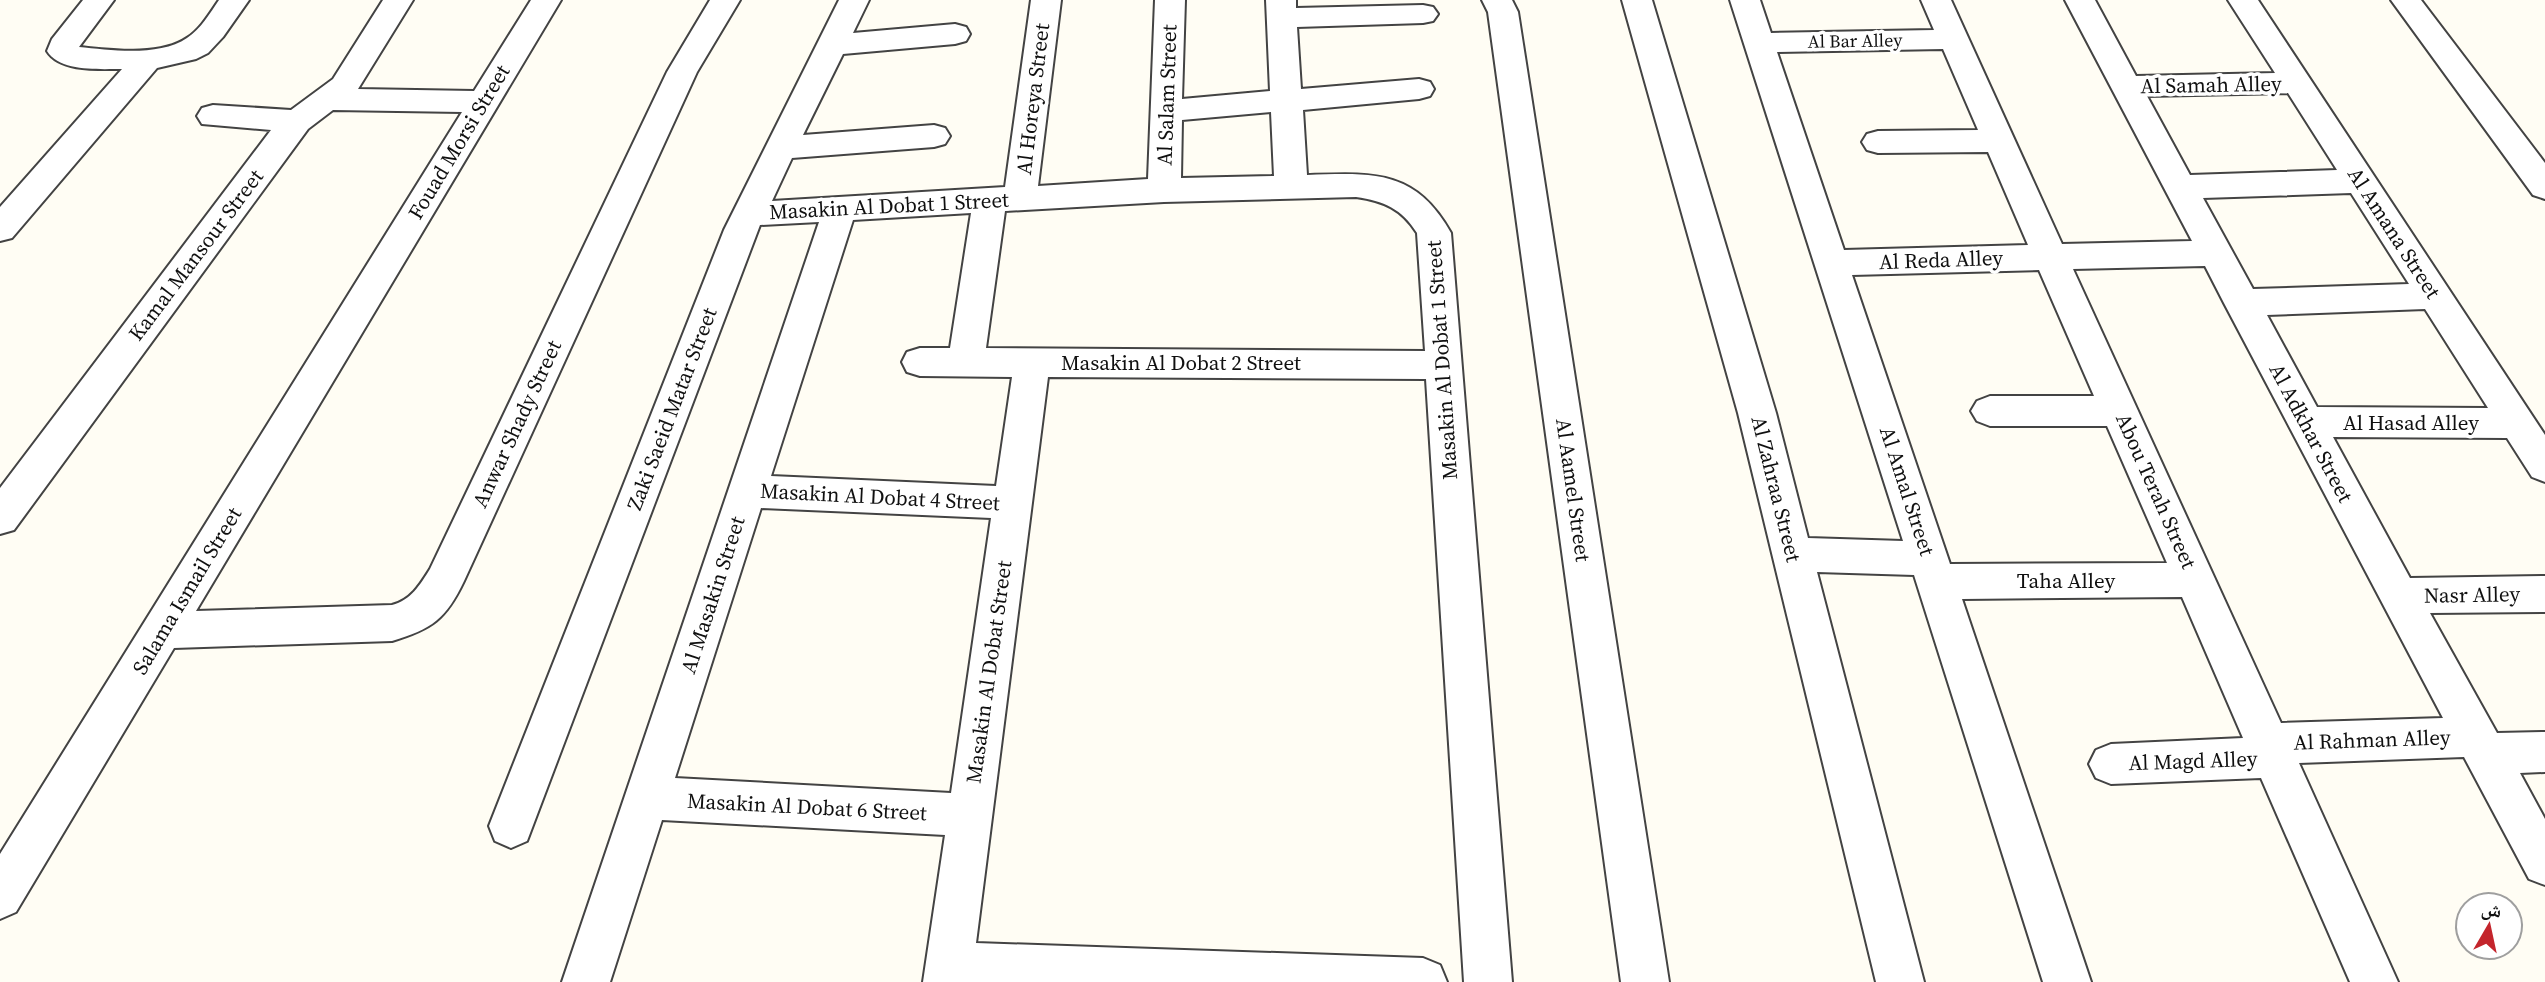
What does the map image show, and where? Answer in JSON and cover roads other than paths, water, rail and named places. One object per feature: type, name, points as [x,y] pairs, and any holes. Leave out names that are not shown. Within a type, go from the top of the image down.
[{"type":"street","points":[[99,0],[61,51],[74,56],[148,59],[179,56],[203,41],[234,0]]},
{"type":"street","name":"Kamal Mansour Street","points":[[0,518],[298,121],[344,86],[398,0]]},
{"type":"street","name":"Fouad Morsi Street","points":[[372,284],[546,0]]},
{"type":"street","name":"Anwar Shady Street","points":[[164,630],[393,623],[414,617],[429,606],[444,581],[682,72],[726,0]]},
{"type":"street","name":"Zaki Saeid Matar Street","points":[[511,826],[748,214],[854,0]]},
{"type":"street","name":"Al Horeya Street","points":[[966,362],[1005,199],[1046,0]]},
{"type":"street","name":"Al Salam Street","points":[[1164,190],[1170,0]]},
{"type":"street","name":"Al Aamel Street","points":[[1497,0],[1503,12],[1645,982]]},
{"type":"street","name":"Al Zahraa Street","points":[[1637,0],[1757,413],[1900,982]]},
{"type":"street","name":"Al Amal Street","points":[[1745,0],[2067,982]]},
{"type":"street","name":"Abou Terah Street","points":[[1936,0],[2374,982]]},
{"type":"street","name":"Al Adkhar Street","points":[[2080,0],[2479,745],[2545,863]]},
{"type":"street","name":"Al Amana Street","points":[[2243,0],[2545,466]]},
{"type":"street","points":[[2406,0],[2545,187]]},
{"type":"street","points":[[1291,185],[1282,9],[1388,8],[1423,15]]},
{"type":"street","points":[[833,45],[955,34]]},
{"type":"street","name":"Al Bar Alley","points":[[1757,43],[1952,39]]},
{"type":"street","points":[[0,229],[148,59]]},
{"type":"street","name":"Al Samah Alley","points":[[2125,86],[2296,83]]},
{"type":"street","points":[[1166,111],[1419,89]]},
{"type":"street","points":[[328,99],[483,102]]},
{"type":"street","points":[[213,116],[298,121]]},
{"type":"street","points":[[782,148],[934,136]]},
{"type":"street","points":[[1878,142],[1998,141]]},
{"type":"street","points":[[2179,187],[2360,181]]},
{"type":"street","name":"Masakin Al Dobat 1 Street","points":[[748,214],[1291,185],[1384,188],[1404,196],[1422,210],[1434,233],[1488,982]]},
{"type":"street","name":"Al Masakin Street","points":[[586,982],[841,208]]},
{"type":"street","name":"Al Reda Alley","points":[[1831,263],[2214,253]]},
{"type":"street","name":"Salama Ismail Street","points":[[0,896],[372,284]]},
{"type":"street","points":[[2241,303],[2435,296]]},
{"type":"street","name":"Masakin Al Dobat 2 Street","points":[[920,362],[1443,365]]},
{"type":"street","name":"Masakin Al Dobat Street","points":[[948,974],[1032,363]]},
{"type":"street","points":[[1990,411],[2120,411]]},
{"type":"street","name":"Al Hasad Alley","points":[[2305,422],[2517,423]]},
{"type":"street","name":"Masakin Al Dobat 4 Street","points":[[748,491],[1013,503]]},
{"type":"street","name":"Taha Alley","points":[[1793,554],[1933,570],[2196,580]]},
{"type":"street","name":"Nasr Alley","points":[[2399,596],[2545,594]]},
{"type":"street","name":"Al Rahman Alley","points":[[2272,751],[2479,745],[2545,752]]},
{"type":"street","name":"Al Magd Alley","points":[[2111,764],[2272,751]]},
{"type":"street","name":"Masakin Al Dobat 6 Street","points":[[646,799],[969,815]]},
{"type":"street","points":[[948,974],[1423,982]]}]
